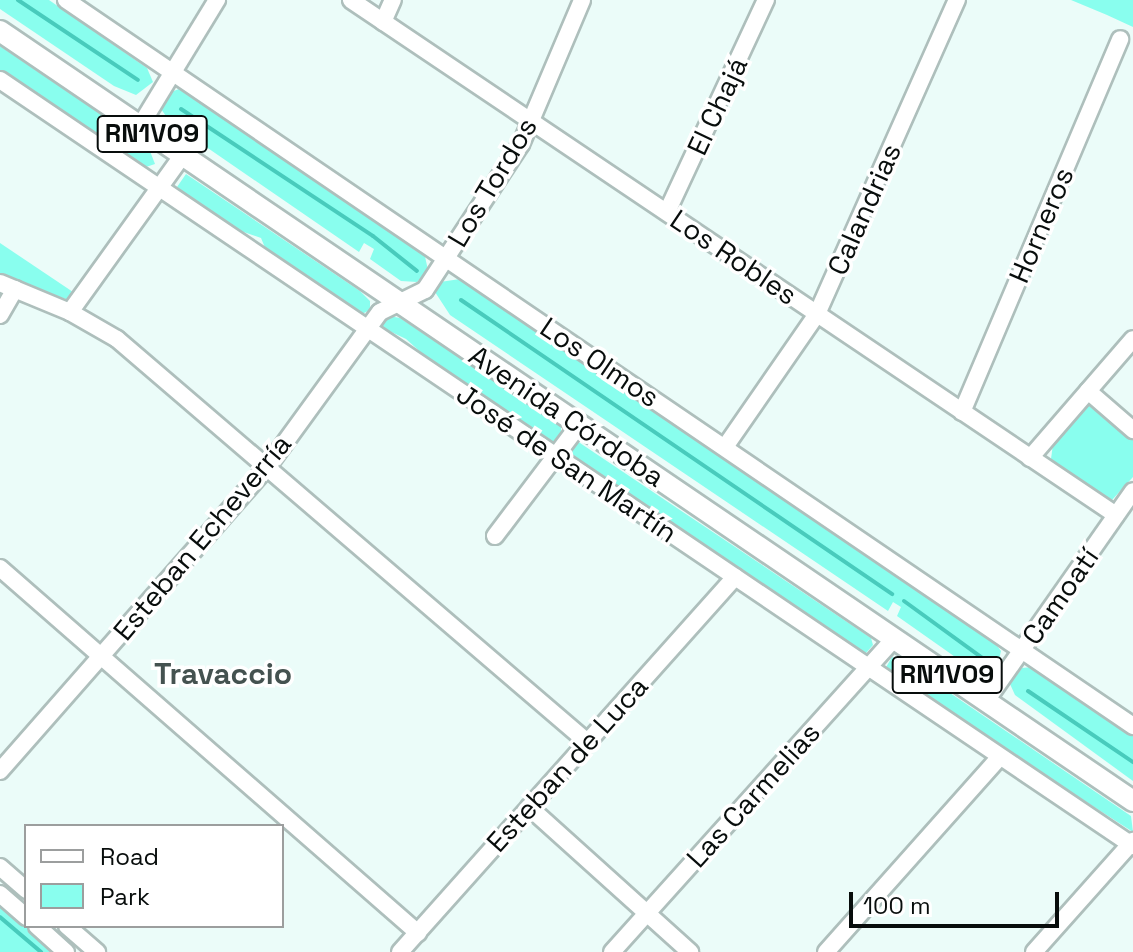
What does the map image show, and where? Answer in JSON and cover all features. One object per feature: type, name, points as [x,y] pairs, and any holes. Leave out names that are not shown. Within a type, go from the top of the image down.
[{"type":"main road","name":"Avenida Córdoba","points":[[0,31],[1133,801]]},
{"type":"street","name":"Los Olmos","points":[[66,0],[1133,726]]},
{"type":"street","points":[[140,126],[217,0]]},
{"type":"street","name":"Los Robles","points":[[351,0],[1116,515]]},
{"type":"street","points":[[383,22],[393,0]]},
{"type":"street","name":"Los Tordos","points":[[400,302],[425,290],[531,121],[582,0]]},
{"type":"street","name":"El Chajá","points":[[667,212],[766,0]]},
{"type":"street","name":"Calandrias","points":[[725,447],[817,314],[957,0]]},
{"type":"street","name":"Horneros","points":[[962,412],[1120,39]]},
{"type":"street","name":"José de San Martín","points":[[0,80],[1132,844]]},
{"type":"street","points":[[70,312],[183,155]]},
{"type":"street","points":[[0,315],[8,286],[70,312],[117,339],[586,741]]},
{"type":"street","name":"Esteban Echeverría","points":[[0,771],[268,466],[380,312],[400,302]]},
{"type":"street","points":[[1030,458],[1133,339]]},
{"type":"street","points":[[1088,391],[1133,430]]},
{"type":"street","points":[[495,536],[579,425]]},
{"type":"street","name":"Camoatí","points":[[986,701],[1133,491]]},
{"type":"street","points":[[0,568],[418,933]]},
{"type":"street","name":"Esteban de Luca","points":[[400,952],[735,577]]},
{"type":"street","name":"Las Carmelias","points":[[612,952],[894,639]]},
{"type":"street","points":[[826,952],[1000,757]]},
{"type":"street","points":[[529,807],[690,952]]},
{"type":"street","points":[[1034,952],[1132,844]]},
{"type":"street","points":[[0,867],[24,888]]},
{"type":"street","points":[[0,894],[24,915]]},
{"type":"street","points":[[39,928],[66,952]]},
{"type":"street","points":[[69,928],[97,952]]},
{"type":"green space","points":[[0,0],[49,0],[147,68],[153,82],[136,95],[114,86],[0,9]]},
{"type":"green space","points":[[1071,0],[1133,0],[1133,27],[1107,15]]},
{"type":"green space","points":[[0,46],[148,146],[155,164],[146,167],[102,141],[0,70]]},
{"type":"green space","points":[[179,89],[424,252],[428,270],[417,282],[401,281],[370,259],[374,249],[364,243],[359,252],[170,122],[159,106],[166,94]]},
{"type":"green space","points":[[186,174],[360,291],[370,301],[370,310],[362,314],[348,308],[266,250],[261,238],[232,228],[193,200],[177,187]]},
{"type":"green space","points":[[0,243],[73,292],[68,300],[0,274]]},
{"type":"green space","points":[[460,279],[991,638],[1001,651],[996,672],[978,673],[897,616],[901,607],[893,602],[888,611],[450,315],[435,292],[440,282]]},
{"type":"green space","points":[[389,316],[400,318],[561,425],[561,438],[553,445],[435,365],[406,339],[381,327]]},
{"type":"green space","points":[[1087,404],[1133,438],[1133,477],[1112,500],[1105,501],[1051,459],[1053,444]]},
{"type":"green space","points":[[574,439],[871,638],[873,645],[866,653],[856,650],[579,464],[570,455]]},
{"type":"green space","points":[[892,657],[917,669],[912,683],[920,688],[928,678],[1131,816],[1133,832],[902,683],[885,669]]},
{"type":"green space","points":[[1032,667],[1133,735],[1133,781],[1015,695],[1010,684],[1022,668]]},
{"type":"green space","points":[[0,894],[24,915],[24,928],[39,928],[66,952],[0,952]]},
{"type":"waterway","points":[[18,0],[138,80]]},
{"type":"waterway","points":[[181,109],[373,236],[417,271]]},
{"type":"waterway","points":[[461,300],[892,594]]},
{"type":"waterway","points":[[904,601],[995,667]]},
{"type":"waterway","points":[[1028,691],[1133,762]]},
{"type":"waterway","points":[[0,917],[41,952]]},
{"type":"district","name":"Travaccio","points":[[223,674]]}]
